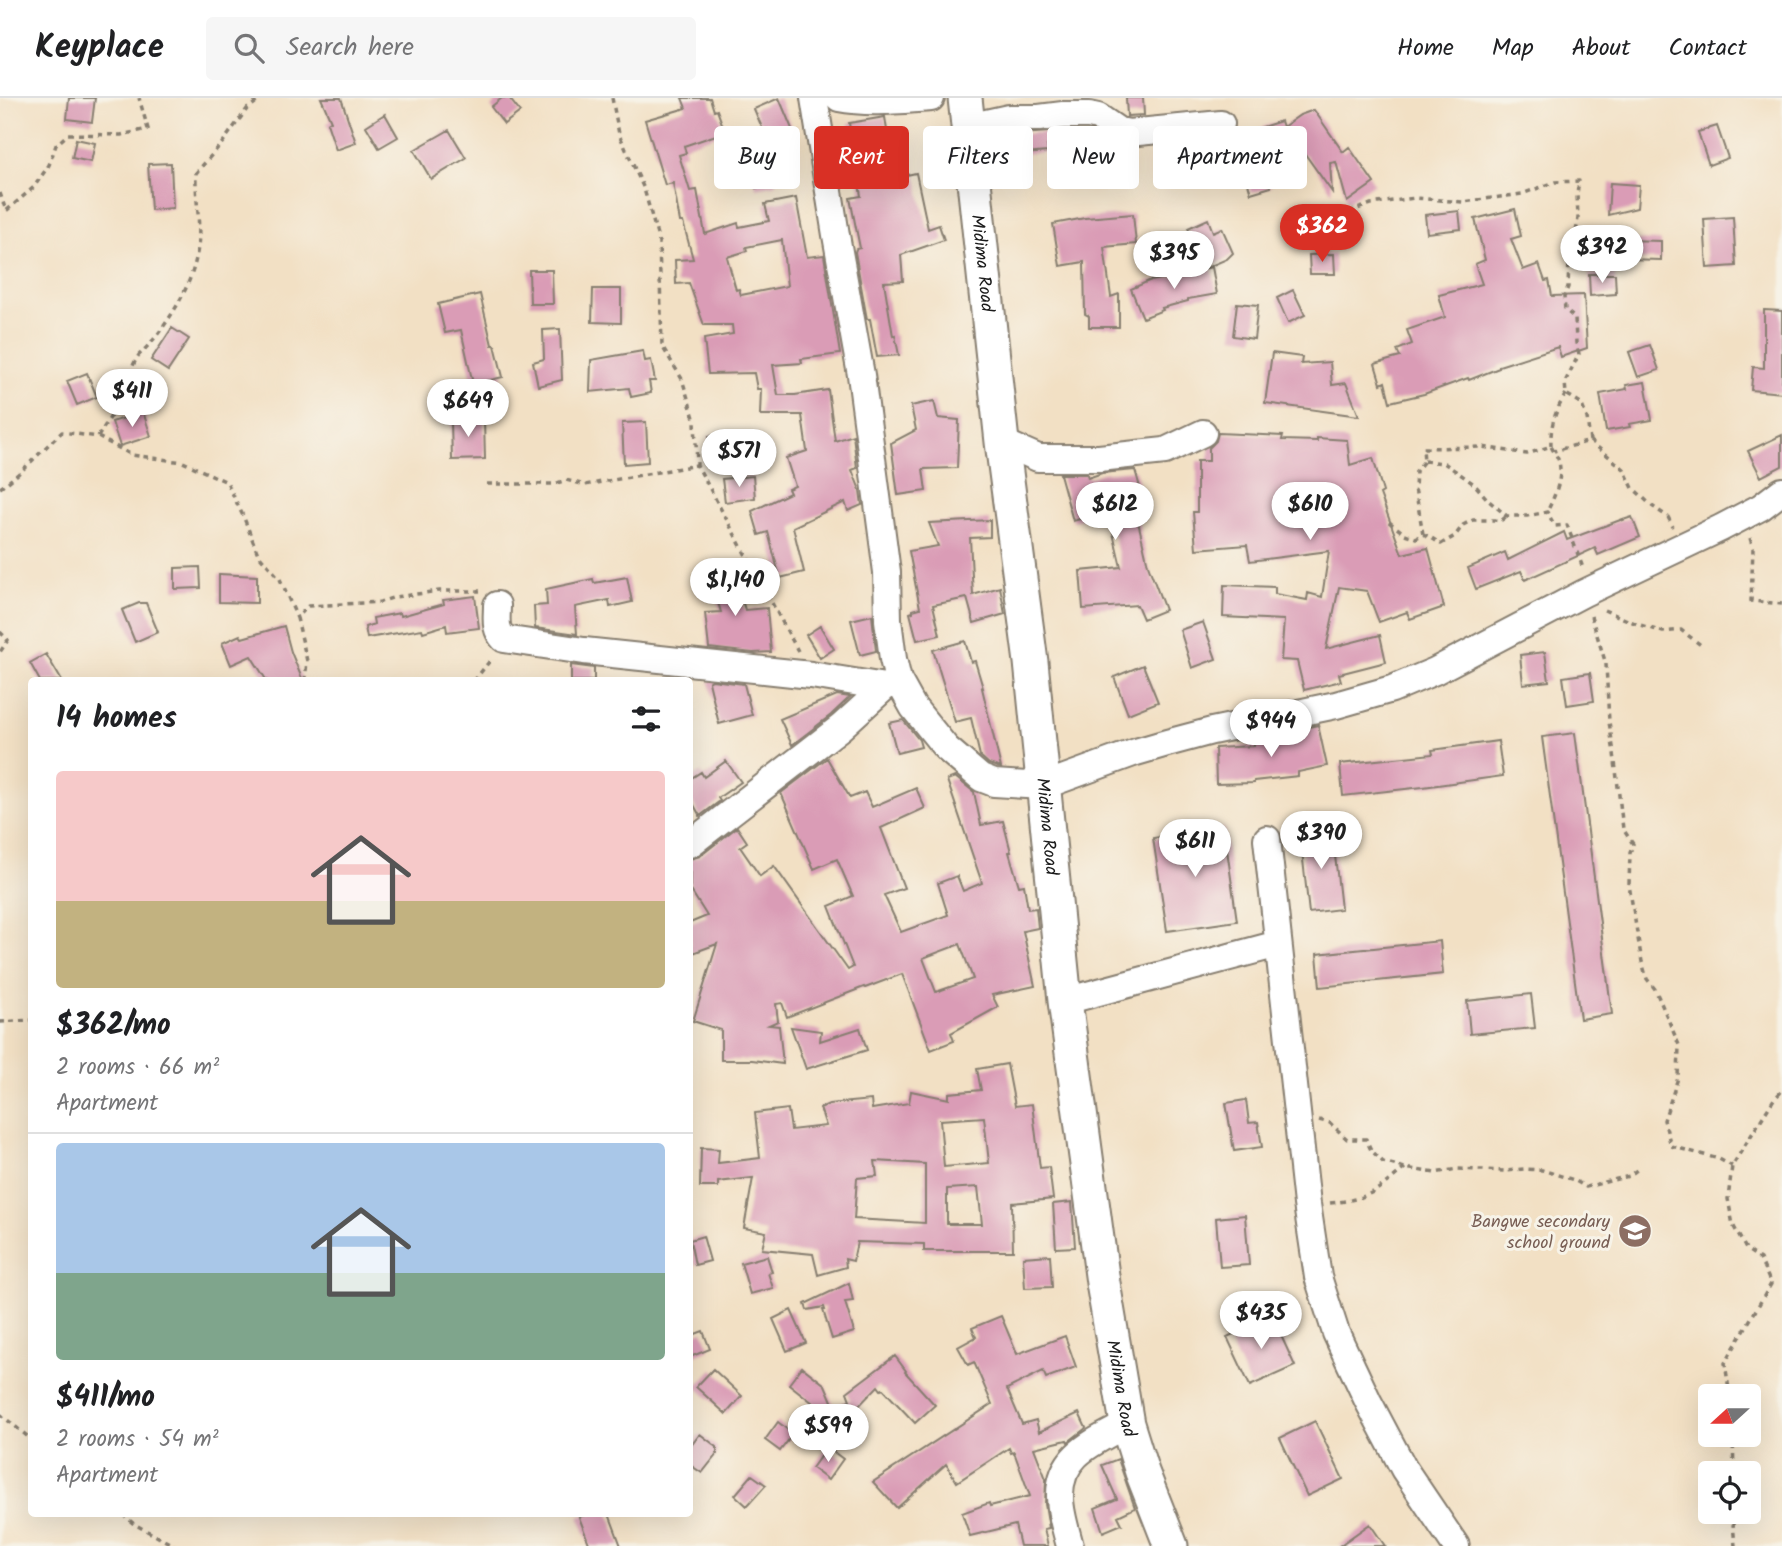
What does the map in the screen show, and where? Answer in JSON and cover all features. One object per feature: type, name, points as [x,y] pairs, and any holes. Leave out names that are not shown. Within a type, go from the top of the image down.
[{"type":"main road","name":"Midima Road","points":[[967,112],[1002,442],[1031,662],[1065,1000],[1102,1283],[1127,1424],[1142,1472],[1171,1546]]},
{"type":"street","points":[[693,842],[892,684],[893,659],[888,620],[887,572],[861,375],[814,98]]},
{"type":"street","points":[[839,98],[893,101],[931,98]]},
{"type":"street","points":[[967,112],[1009,118],[1089,115],[1128,133],[1221,124]]},
{"type":"street","points":[[1002,442],[1038,458],[1099,458],[1165,451],[1203,433]]},
{"type":"street","points":[[497,605],[496,626],[504,639],[584,651],[892,684],[946,748],[981,778],[994,783],[1043,786],[1136,752],[1178,740],[1336,705],[1392,689],[1435,671],[1584,593],[1761,507],[1782,492]]},
{"type":"street","points":[[1267,839],[1307,1204],[1318,1277],[1336,1332],[1368,1401],[1404,1469],[1456,1546]]},
{"type":"street","points":[[1065,1000],[1278,944]]},
{"type":"street","points":[[1070,1546],[1060,1498],[1062,1474],[1073,1457],[1127,1424]]},
{"type":"path","points":[[0,193],[6,211],[34,187],[50,165],[56,145],[68,134],[121,135],[148,129],[139,98]]},
{"type":"path","points":[[98,437],[124,394],[138,357],[164,326],[192,274],[199,234],[196,173],[247,109],[261,98]]},
{"type":"path","points":[[612,98],[619,134],[644,189],[659,242],[662,346],[682,379],[695,421],[697,465],[811,675]]},
{"type":"path","points":[[1311,212],[1332,218],[1382,202],[1415,198],[1463,202],[1522,194],[1555,182],[1579,181],[1575,242],[1569,261],[1568,287],[1564,297],[1565,310],[1575,318],[1579,354],[1565,382],[1566,394],[1553,418],[1550,434],[1552,449],[1559,461],[1559,478],[1546,512]]},
{"type":"path","points":[[1566,394],[1581,403],[1587,418],[1590,441],[1624,469],[1633,488],[1668,517],[1676,533],[1689,543]]},
{"type":"path","points":[[0,488],[18,475],[62,432],[98,437],[132,455],[183,463],[227,482],[258,554],[280,579],[297,618],[307,661],[305,677]]},
{"type":"path","points":[[1423,534],[1415,488],[1416,471],[1424,461],[1423,448],[1482,447],[1527,454],[1590,441]]},
{"type":"path","points":[[1424,461],[1444,463],[1474,484],[1507,516]]},
{"type":"path","points":[[487,484],[554,484],[566,480],[585,485],[697,465]]},
{"type":"path","points":[[1423,534],[1441,544],[1473,520],[1502,520],[1507,516],[1546,512]]},
{"type":"path","points":[[1546,512],[1555,526],[1567,525],[1587,581],[1584,593],[1606,664],[1609,722],[1623,830],[1633,844],[1630,853],[1629,885],[1637,941],[1647,979],[1655,989],[1679,1045],[1678,1078],[1664,1120],[1671,1146],[1719,1159],[1732,1166]]},
{"type":"path","points":[[1745,515],[1753,548],[1751,601],[1782,604]]},
{"type":"path","points":[[1389,522],[1405,534],[1416,538],[1423,534]]},
{"type":"path","points":[[297,618],[308,606],[380,601],[439,591],[495,590],[497,605]]},
{"type":"path","points":[[1584,593],[1602,609],[1664,632],[1681,630],[1703,646]]},
{"type":"path","points":[[0,632],[8,640],[0,652]]},
{"type":"path","points":[[477,677],[497,653],[504,639]]},
{"type":"path","points":[[0,1022],[28,1020]]},
{"type":"path","points":[[1728,1384],[1725,1363],[1771,1284],[1760,1259],[1746,1249],[1733,1225],[1728,1199],[1732,1166],[1774,1099],[1782,1091]]},
{"type":"path","points":[[1297,1113],[1330,1123],[1347,1139],[1366,1139],[1371,1150],[1383,1162],[1435,1173],[1457,1169],[1542,1170],[1574,1180],[1586,1187],[1629,1176],[1638,1169]]},
{"type":"path","points":[[1307,1204],[1361,1199],[1374,1193],[1405,1168]]},
{"type":"path","points":[[0,1414],[28,1437]]},
{"type":"path","points":[[126,1517],[175,1546]]},
{"type":"path","points":[[1733,1524],[1735,1546]]},
{"type":"building","points":[[69,98],[95,98],[92,122],[67,119]]},
{"type":"building","points":[[321,98],[341,98],[356,143],[336,150],[327,123],[331,121]]},
{"type":"building","points":[[502,98],[509,98],[520,112],[504,124],[491,107]]},
{"type":"building","points":[[682,98],[710,98],[723,126],[714,126],[714,136],[684,146],[686,153],[679,155],[690,191],[697,190],[705,234],[738,223],[739,227],[769,221],[765,204],[796,198],[807,257],[824,255],[840,354],[801,359],[802,363],[773,365],[778,395],[828,390],[835,441],[853,435],[857,468],[852,470],[860,490],[862,505],[848,511],[845,502],[793,527],[804,572],[780,578],[768,532],[759,535],[752,511],[790,493],[788,489],[795,486],[786,458],[807,451],[802,415],[760,415],[761,389],[757,389],[754,373],[708,374],[704,339],[733,334],[732,325],[704,325],[689,283],[676,284],[675,260],[693,259],[683,222],[680,222],[673,183],[665,185],[645,120],[686,108]],"holes":[[[782,240],[787,286],[741,295],[739,289],[736,290],[727,257],[747,251],[746,247]]]},
{"type":"building","points":[[779,98],[791,126],[761,126],[754,109]]},
{"type":"building","points":[[1126,98],[1143,98],[1144,115],[1127,116]]},
{"type":"building","points":[[1314,110],[1343,152],[1349,147],[1374,183],[1347,202],[1336,162],[1330,163],[1332,192],[1307,157],[1307,126],[1284,126],[1300,115]]},
{"type":"building","points":[[385,114],[398,137],[379,148],[366,126]]},
{"type":"building","points":[[885,117],[886,126],[849,126],[849,123]]},
{"type":"building","points":[[1281,121],[1283,126],[1266,126]]},
{"type":"building","points":[[1717,126],[1728,158],[1709,165],[1698,132]]},
{"type":"building","points":[[449,130],[466,158],[431,179],[414,150]]},
{"type":"building","points":[[1047,132],[1047,152],[1033,153],[1033,133]]},
{"type":"building","points":[[76,139],[95,143],[91,162],[72,158]]},
{"type":"building","points":[[171,163],[173,208],[151,210],[148,164]]},
{"type":"building","points":[[916,173],[928,229],[939,225],[944,240],[901,255],[903,281],[884,282],[899,355],[877,357],[870,319],[867,319],[855,252],[860,248],[850,198],[861,196],[860,189],[909,189],[909,175]]},
{"type":"building","points":[[1610,183],[1639,185],[1637,208],[1608,215]]},
{"type":"building","points":[[1515,209],[1521,236],[1511,239],[1523,270],[1539,264],[1545,281],[1549,280],[1552,296],[1584,295],[1587,348],[1561,357],[1558,347],[1499,366],[1469,380],[1468,378],[1424,394],[1390,402],[1385,382],[1381,384],[1375,364],[1400,357],[1397,350],[1412,344],[1407,330],[1445,317],[1439,295],[1482,284],[1475,264],[1485,260],[1475,219]]},
{"type":"building","points":[[1459,211],[1461,229],[1427,233],[1425,215]]},
{"type":"building","points":[[1133,214],[1136,244],[1104,247],[1111,297],[1119,294],[1119,327],[1089,327],[1089,316],[1085,314],[1084,262],[1060,266],[1053,224]]},
{"type":"building","points":[[1733,217],[1736,266],[1707,268],[1704,219]]},
{"type":"building","points":[[1208,219],[1213,232],[1222,228],[1233,253],[1227,259],[1206,268],[1188,228]]},
{"type":"building","points":[[1625,240],[1661,241],[1661,260],[1625,259]]},
{"type":"building","points":[[1334,254],[1335,274],[1310,274],[1309,255]]},
{"type":"building","points":[[1212,267],[1217,294],[1188,299],[1143,318],[1131,289],[1151,280]]},
{"type":"building","points":[[529,270],[552,270],[553,304],[530,304]]},
{"type":"building","points":[[1589,274],[1615,274],[1616,294],[1590,296]]},
{"type":"building","points":[[593,289],[621,289],[621,323],[592,322]]},
{"type":"building","points":[[1293,290],[1305,315],[1288,323],[1277,298]]},
{"type":"building","points":[[480,294],[503,377],[473,384],[461,330],[445,333],[438,304]]},
{"type":"building","points":[[1237,303],[1258,305],[1254,339],[1233,336]]},
{"type":"building","points":[[1764,310],[1782,311],[1782,393],[1751,390],[1753,367],[1764,368]]},
{"type":"building","points":[[172,328],[189,339],[168,371],[151,360]]},
{"type":"building","points":[[560,329],[562,380],[538,386],[533,362],[544,359],[543,330]]},
{"type":"building","points":[[1650,345],[1659,370],[1638,377],[1629,352]]},
{"type":"building","points":[[643,351],[645,361],[651,360],[655,381],[649,381],[651,393],[631,397],[629,388],[590,392],[591,360]]},
{"type":"building","points":[[1272,353],[1302,357],[1301,364],[1330,362],[1332,385],[1346,383],[1359,416],[1265,403]]},
{"type":"building","points":[[87,373],[97,397],[77,405],[67,381]]},
{"type":"building","points":[[1645,382],[1652,420],[1606,431],[1600,394],[1627,389],[1626,385]]},
{"type":"building","points":[[934,401],[938,418],[959,420],[957,468],[923,469],[926,491],[898,495],[891,443],[916,430],[911,406]]},
{"type":"building","points":[[143,412],[151,436],[120,446],[112,422]]},
{"type":"building","points":[[484,419],[485,459],[452,460],[451,420]]},
{"type":"building","points":[[646,422],[648,462],[624,464],[622,423]]},
{"type":"building","points":[[1218,433],[1283,436],[1282,440],[1347,440],[1350,465],[1373,458],[1383,492],[1380,494],[1402,554],[1428,548],[1444,607],[1410,619],[1407,612],[1379,622],[1367,591],[1339,587],[1326,649],[1380,635],[1386,662],[1339,674],[1341,681],[1304,690],[1297,661],[1281,660],[1284,620],[1223,617],[1224,585],[1275,587],[1275,594],[1307,600],[1308,593],[1322,597],[1329,551],[1250,561],[1247,545],[1196,549],[1193,512],[1197,512],[1197,461],[1209,461],[1209,448],[1216,441]]},
{"type":"building","points":[[728,435],[729,454],[710,455],[709,436]]},
{"type":"building","points":[[1782,435],[1782,466],[1761,477],[1748,451]]},
{"type":"building","points":[[1135,470],[1144,501],[1134,504],[1148,565],[1165,610],[1143,619],[1137,605],[1083,609],[1080,571],[1121,567],[1108,511],[1073,521],[1060,474],[1087,474],[1088,478],[1102,473]]},
{"type":"building","points":[[753,476],[755,498],[725,502],[722,479]]},
{"type":"building","points":[[1632,517],[1640,537],[1598,555],[1595,548],[1525,580],[1521,571],[1476,589],[1468,568],[1505,552],[1508,560],[1564,532],[1567,540]]},
{"type":"building","points":[[990,520],[990,537],[970,538],[973,595],[1000,587],[1005,614],[974,623],[967,598],[933,605],[940,635],[917,640],[910,613],[920,608],[909,551],[938,546],[929,523]]},
{"type":"building","points":[[731,565],[745,610],[767,608],[771,652],[753,653],[709,648],[705,613],[721,612],[708,571]]},
{"type":"building","points":[[200,567],[201,588],[175,589],[175,568]]},
{"type":"building","points":[[219,574],[257,576],[257,603],[219,602]]},
{"type":"building","points":[[627,577],[632,602],[610,607],[609,600],[575,607],[577,634],[535,628],[534,606],[547,605],[546,589],[593,579],[594,583]]},
{"type":"building","points":[[475,596],[479,628],[447,632],[446,625],[423,632],[422,629],[367,638],[365,627],[374,624],[373,618],[400,613],[401,616],[444,604],[443,600]]},
{"type":"building","points":[[146,603],[158,632],[135,642],[122,610]]},
{"type":"building","points":[[872,615],[876,651],[860,655],[851,620]]},
{"type":"building","points":[[1203,622],[1216,659],[1192,668],[1180,630]]},
{"type":"building","points":[[284,626],[301,677],[264,677],[251,656],[231,665],[222,643],[240,635],[242,638]]},
{"type":"building","points":[[820,626],[834,649],[820,658],[806,635]]},
{"type":"building","points":[[965,641],[971,662],[975,661],[983,688],[1001,768],[989,764],[980,756],[971,718],[955,722],[933,650]]},
{"type":"building","points":[[1545,652],[1549,681],[1523,684],[1520,655]]},
{"type":"building","points":[[46,654],[60,677],[38,677],[30,663]]},
{"type":"building","points":[[571,665],[594,668],[594,677],[571,677]]},
{"type":"building","points":[[1143,665],[1158,702],[1128,714],[1114,677]]},
{"type":"building","points":[[1590,673],[1594,701],[1567,705],[1563,677]]},
{"type":"building","points":[[712,680],[744,684],[752,715],[719,724],[709,682]]},
{"type":"building","points":[[837,695],[850,697],[792,745],[780,719]]},
{"type":"building","points":[[903,720],[919,740],[921,747],[897,753],[889,723]]},
{"type":"building","points":[[1318,725],[1327,766],[1298,772],[1298,776],[1254,783],[1216,784],[1215,748],[1254,746],[1254,743],[1297,738],[1295,730]]},
{"type":"building","points":[[1575,733],[1612,1014],[1580,1019],[1542,737]]},
{"type":"building","points":[[1498,741],[1503,776],[1343,796],[1340,764],[1433,754],[1432,750]]},
{"type":"building","points":[[827,758],[850,798],[865,792],[872,807],[916,788],[925,808],[881,828],[904,888],[884,895],[901,932],[948,915],[938,883],[957,876],[963,891],[982,883],[947,780],[955,777],[974,792],[981,825],[1003,821],[1019,886],[1024,885],[1028,909],[1036,908],[1038,928],[1023,931],[1035,986],[992,995],[998,1007],[951,1033],[954,1041],[931,1050],[902,974],[787,1017],[782,1003],[776,1004],[778,1021],[769,1025],[779,1026],[783,1064],[721,1060],[721,1030],[693,1021],[717,944],[693,953],[693,922],[707,916],[693,894],[693,858],[700,856],[737,827],[747,842],[740,847],[760,876],[774,866],[848,970],[853,967],[829,906],[853,896],[837,859],[814,869],[781,793]],"holes":[[[960,944],[973,979],[936,992],[923,958]]]},
{"type":"building","points":[[726,761],[741,782],[718,798],[720,801],[700,816],[693,803],[693,777],[701,772],[704,777]]},
{"type":"building","points":[[1224,828],[1237,921],[1167,931],[1153,838]]},
{"type":"building","points":[[1332,829],[1341,909],[1309,913],[1300,833]]},
{"type":"building","points":[[1440,941],[1443,974],[1320,987],[1317,954]]},
{"type":"building","points":[[1531,994],[1535,1028],[1470,1034],[1467,1001]]},
{"type":"building","points":[[791,1027],[821,1031],[820,1041],[860,1028],[867,1050],[806,1069]]},
{"type":"building","points":[[1007,1064],[1015,1106],[1032,1104],[1040,1168],[1049,1167],[1053,1199],[1012,1203],[1013,1251],[924,1251],[924,1244],[857,1242],[853,1261],[845,1259],[846,1267],[818,1275],[813,1254],[762,1249],[766,1232],[744,1228],[753,1178],[718,1182],[718,1187],[700,1187],[701,1148],[719,1149],[718,1163],[760,1158],[755,1113],[788,1109],[791,1130],[826,1126],[820,1108],[829,1104],[871,1100],[872,1109],[909,1103],[911,1091],[949,1099],[949,1093],[981,1090],[977,1069]],"holes":[[[984,1117],[989,1163],[944,1167],[940,1120]],[[875,1161],[925,1164],[925,1223],[854,1219],[857,1178],[877,1176]],[[978,1187],[982,1224],[947,1224],[947,1189]]]},
{"type":"building","points":[[1246,1100],[1249,1123],[1258,1122],[1262,1147],[1234,1151],[1226,1103]]},
{"type":"building","points":[[1072,1202],[1075,1247],[1056,1248],[1053,1204]]},
{"type":"building","points":[[1245,1215],[1249,1265],[1220,1267],[1216,1218]]},
{"type":"building","points":[[703,1236],[710,1261],[695,1265],[693,1239]]},
{"type":"building","points":[[1050,1255],[1052,1287],[1025,1288],[1023,1257]]},
{"type":"building","points":[[767,1256],[772,1272],[768,1273],[773,1288],[750,1294],[741,1263]]},
{"type":"building","points":[[849,1283],[853,1301],[845,1302],[854,1332],[832,1339],[824,1307],[807,1310],[805,1304]]},
{"type":"building","points":[[791,1310],[806,1343],[787,1351],[773,1319]]},
{"type":"building","points":[[1001,1316],[1017,1354],[1065,1336],[1076,1367],[1046,1378],[1043,1371],[1007,1389],[1022,1424],[1036,1420],[1039,1432],[1079,1413],[1086,1428],[1068,1442],[1067,1440],[1034,1448],[1046,1479],[1045,1504],[1049,1528],[1044,1529],[1048,1546],[1020,1546],[1015,1525],[970,1536],[962,1513],[989,1503],[990,1506],[1030,1496],[1014,1452],[1011,1453],[1009,1448],[957,1482],[946,1464],[897,1508],[873,1482],[992,1404],[974,1362],[968,1365],[958,1347],[976,1337],[972,1328]]},
{"type":"building","points":[[1272,1316],[1295,1366],[1250,1386],[1227,1337]]},
{"type":"building","points":[[703,1331],[710,1349],[693,1356],[693,1335]]},
{"type":"building","points":[[895,1356],[905,1372],[935,1405],[915,1423],[878,1386],[853,1412],[852,1408],[842,1422],[845,1429],[789,1384],[802,1367],[825,1385],[834,1406],[850,1400],[847,1392]]},
{"type":"building","points":[[713,1369],[742,1396],[726,1414],[696,1387]]},
{"type":"building","points":[[1315,1421],[1343,1479],[1307,1496],[1280,1438]]},
{"type":"building","points":[[778,1422],[793,1434],[780,1451],[765,1440]]},
{"type":"building","points":[[700,1434],[717,1447],[717,1454],[702,1473],[693,1467],[693,1443]]},
{"type":"building","points":[[827,1447],[843,1459],[828,1480],[812,1468]]},
{"type":"building","points":[[1118,1459],[1135,1508],[1118,1516],[1122,1524],[1103,1532],[1095,1508],[1117,1499],[1102,1465]]},
{"type":"building","points":[[752,1475],[766,1485],[747,1506],[735,1495]]},
{"type":"building","points":[[579,1517],[610,1517],[621,1546],[590,1546]]},
{"type":"building","points":[[1370,1524],[1385,1546],[1339,1546]]},
{"type":"place","name":"Bangwe secondary school ground","points":[[1635,1231]]}]
